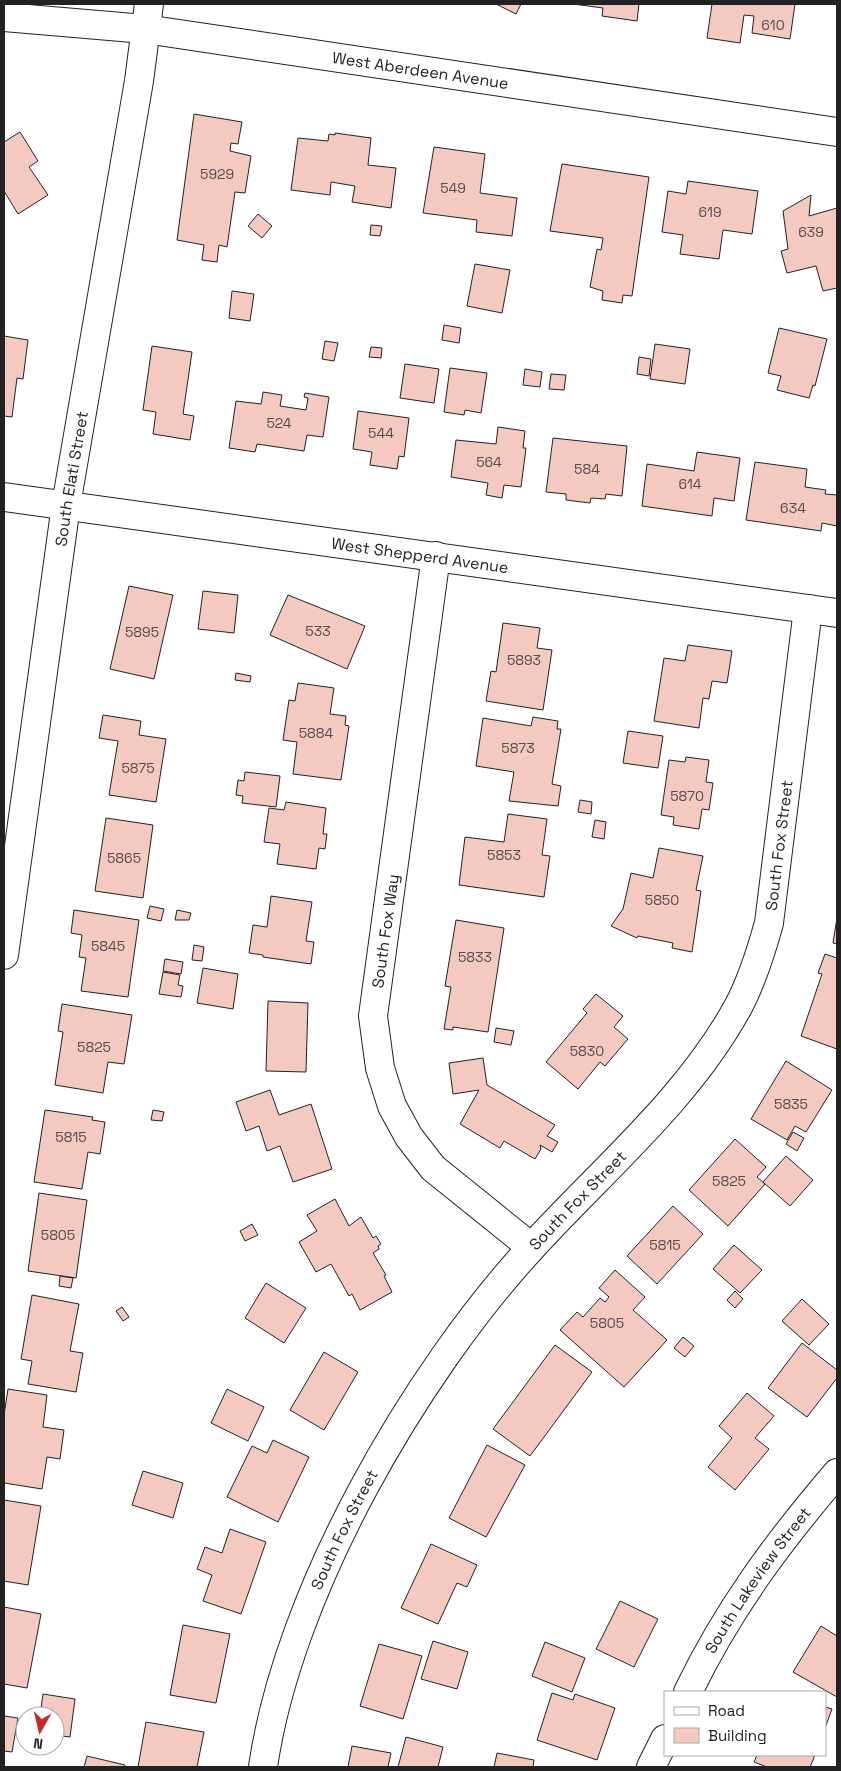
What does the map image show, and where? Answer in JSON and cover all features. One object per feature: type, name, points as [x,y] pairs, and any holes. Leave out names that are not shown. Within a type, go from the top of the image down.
[{"type":"street","name":"West Aberdeen Avenue","points":[[4,17],[147,17],[837,132]]},
{"type":"street","name":"South Elati Street","points":[[4,955],[66,506],[139,81],[147,17]]},
{"type":"street","name":"West Shepperd Avenue","points":[[4,497],[837,613]]},
{"type":"street","name":"South Fox Way","points":[[436,556],[373,1016],[380,1068],[392,1106],[409,1137],[433,1168],[532,1247]]},
{"type":"street","name":"South Fox Street","points":[[263,1767],[284,1680],[302,1624],[346,1522],[392,1440],[442,1362],[501,1282],[639,1135],[707,1057],[738,1006],[757,964],[769,923],[808,609]]},
{"type":"street","name":"South Lakeview Street","points":[[688,1691],[706,1654],[749,1584],[788,1531],[837,1473]]},
{"type":"street","points":[[651,1767],[664,1741]]},
{"type":"building","points":[[496,4],[521,4],[516,14]]},
{"type":"building","points":[[573,4],[639,4],[637,21],[602,16],[603,8]]},
{"type":"building","points":[[712,4],[795,4],[790,39],[752,33],[754,16],[744,15],[740,43],[707,38]]},
{"type":"building","points":[[194,114],[242,122],[238,144],[231,143],[230,151],[251,156],[245,193],[235,192],[227,247],[219,245],[217,262],[202,260],[204,245],[177,240]]},
{"type":"building","points":[[20,132],[38,161],[29,167],[48,195],[18,214],[4,191],[4,142]]},
{"type":"building","points":[[335,133],[371,138],[368,165],[396,168],[391,208],[352,202],[355,186],[331,182],[330,195],[291,190],[298,138],[328,141],[329,134],[335,135]]},
{"type":"building","points":[[434,147],[485,154],[480,193],[517,198],[512,236],[476,232],[477,220],[423,213]]},
{"type":"building","points":[[562,164],[649,177],[632,296],[623,295],[622,303],[602,300],[603,291],[590,287],[597,249],[601,250],[603,238],[550,231]]},
{"type":"building","points":[[688,181],[758,191],[752,234],[723,230],[719,259],[680,254],[683,235],[662,232],[668,191],[686,194]]},
{"type":"building","points":[[811,195],[809,216],[837,208],[837,288],[823,291],[816,266],[787,273],[781,251],[788,249],[783,211]]},
{"type":"building","points":[[258,214],[272,226],[262,238],[248,226]]},
{"type":"building","points":[[371,225],[382,226],[380,236],[370,235]]},
{"type":"building","points":[[475,264],[510,270],[502,313],[467,306]]},
{"type":"building","points":[[232,291],[254,294],[250,321],[229,318]]},
{"type":"building","points":[[444,325],[461,328],[459,343],[442,340]]},
{"type":"building","points":[[779,328],[827,339],[815,386],[813,385],[809,398],[777,390],[781,376],[768,373]]},
{"type":"building","points":[[4,336],[28,340],[23,379],[17,378],[12,417],[4,416]]},
{"type":"building","points":[[325,341],[338,343],[334,361],[322,359]]},
{"type":"building","points":[[655,344],[690,349],[685,384],[650,379]]},
{"type":"building","points":[[152,346],[192,352],[183,414],[194,416],[190,440],[153,434],[156,412],[143,410]]},
{"type":"building","points":[[371,347],[382,348],[381,358],[369,357]]},
{"type":"building","points":[[639,357],[651,359],[649,376],[637,374]]},
{"type":"building","points":[[405,364],[439,369],[434,403],[400,398]]},
{"type":"building","points":[[450,368],[487,373],[481,413],[465,410],[464,415],[444,412]]},
{"type":"building","points":[[525,369],[542,372],[540,387],[523,385]]},
{"type":"building","points":[[551,374],[566,375],[564,390],[549,389]]},
{"type":"building","points":[[263,392],[282,395],[280,406],[306,410],[308,398],[304,397],[305,393],[329,397],[323,437],[307,435],[304,451],[257,444],[255,452],[229,448],[236,401],[261,404]]},
{"type":"building","points":[[358,411],[409,418],[404,457],[399,456],[397,469],[370,465],[372,452],[353,449]]},
{"type":"building","points":[[498,427],[525,431],[523,448],[526,448],[521,487],[504,485],[502,498],[486,495],[488,483],[451,477],[456,440],[496,444]]},
{"type":"building","points":[[553,438],[627,446],[622,496],[606,494],[605,499],[591,498],[590,503],[566,500],[566,494],[546,492]]},
{"type":"building","points":[[697,452],[740,458],[734,501],[714,498],[712,516],[642,506],[647,464],[694,471]]},
{"type":"building","points":[[755,462],[807,469],[805,487],[826,490],[825,494],[837,495],[837,526],[822,523],[821,531],[746,520]]},
{"type":"building","points":[[129,586],[173,595],[154,679],[110,669]]},
{"type":"building","points":[[203,591],[238,595],[234,633],[198,629]]},
{"type":"building","points":[[288,595],[365,626],[347,669],[270,635]]},
{"type":"building","points":[[503,623],[540,628],[537,648],[552,650],[543,710],[486,701],[491,671],[496,672]]},
{"type":"building","points":[[688,645],[732,651],[727,683],[712,681],[709,699],[703,698],[699,728],[654,721],[664,658],[685,661]]},
{"type":"building","points":[[236,673],[251,676],[250,682],[235,680]]},
{"type":"building","points":[[298,683],[334,688],[330,714],[346,716],[345,725],[349,726],[341,780],[293,774],[297,742],[283,740],[289,700],[295,701]]},
{"type":"building","points":[[103,715],[141,721],[139,735],[166,739],[156,802],[109,795],[118,741],[99,738]]},
{"type":"building","points":[[533,717],[558,721],[557,729],[561,729],[552,784],[561,786],[558,806],[509,801],[514,772],[476,766],[483,718],[531,726]]},
{"type":"building","points":[[628,731],[663,736],[658,768],[623,763]]},
{"type":"building","points":[[686,757],[709,760],[706,782],[713,783],[709,810],[702,809],[699,829],[673,825],[674,817],[661,815],[669,760],[685,762]]},
{"type":"building","points":[[245,772],[280,776],[276,807],[242,803],[243,796],[236,795],[238,780],[244,781]]},
{"type":"building","points":[[580,800],[592,802],[591,814],[578,812]]},
{"type":"building","points":[[286,802],[326,808],[323,834],[327,834],[325,849],[319,848],[316,869],[277,864],[280,844],[264,842],[269,808],[284,810]]},
{"type":"building","points":[[508,814],[547,819],[542,855],[550,856],[544,897],[459,885],[465,837],[504,842]]},
{"type":"building","points":[[106,818],[153,825],[143,898],[95,891]]},
{"type":"building","points":[[595,820],[606,822],[604,839],[592,837]]},
{"type":"building","points":[[659,848],[703,856],[696,890],[701,891],[692,952],[672,948],[673,943],[638,936],[637,938],[611,926],[623,909],[631,873],[653,878]]},
{"type":"building","points":[[271,896],[312,902],[306,941],[314,942],[311,964],[249,953],[253,925],[267,927]]},
{"type":"building","points":[[150,906],[164,909],[161,921],[147,918]]},
{"type":"building","points":[[74,910],[139,920],[128,997],[81,991],[86,958],[79,957],[82,935],[71,933]]},
{"type":"building","points":[[177,910],[191,913],[189,920],[175,920]]},
{"type":"building","points":[[837,918],[837,944],[833,943]]},
{"type":"building","points":[[456,920],[504,928],[488,1032],[453,1027],[453,1030],[444,1029],[451,987],[445,986]]},
{"type":"building","points":[[194,945],[204,947],[202,961],[192,960]]},
{"type":"building","points":[[825,954],[837,958],[837,1049],[801,1036],[822,974],[818,973]]},
{"type":"building","points":[[165,959],[183,962],[181,974],[163,971]]},
{"type":"building","points":[[203,968],[238,974],[233,1009],[197,1003]]},
{"type":"building","points":[[163,972],[180,975],[178,985],[183,986],[181,997],[159,994]]},
{"type":"building","points":[[596,994],[623,1016],[614,1027],[628,1039],[605,1066],[600,1062],[578,1089],[546,1062],[587,1013],[583,1009]]},
{"type":"building","points":[[268,1001],[308,1003],[306,1072],[266,1071]]},
{"type":"building","points":[[62,1004],[132,1015],[124,1064],[108,1062],[103,1093],[55,1085],[63,1032],[58,1031]]},
{"type":"building","points":[[496,1028],[514,1031],[511,1045],[494,1042]]},
{"type":"building","points":[[483,1058],[487,1085],[555,1125],[547,1136],[558,1142],[552,1152],[540,1145],[541,1149],[535,1159],[504,1141],[500,1148],[460,1124],[479,1090],[453,1094],[449,1063]]},
{"type":"building","points":[[786,1061],[832,1090],[806,1132],[795,1126],[787,1140],[751,1119]]},
{"type":"building","points":[[270,1090],[279,1115],[311,1104],[332,1169],[293,1182],[280,1146],[267,1151],[259,1126],[246,1131],[236,1102]]},
{"type":"building","points":[[45,1110],[93,1117],[92,1120],[105,1122],[100,1154],[88,1152],[82,1189],[34,1182]]},
{"type":"building","points":[[153,1110],[164,1112],[162,1121],[151,1120]]},
{"type":"building","points":[[793,1132],[804,1138],[797,1151],[786,1144]]},
{"type":"building","points":[[735,1139],[766,1167],[757,1177],[765,1184],[728,1226],[689,1190]]},
{"type":"building","points":[[786,1156],[813,1180],[790,1206],[763,1182]]},
{"type":"building","points":[[39,1193],[87,1200],[76,1278],[28,1271]]},
{"type":"building","points":[[335,1199],[349,1226],[361,1217],[373,1238],[376,1236],[381,1244],[378,1246],[379,1249],[373,1253],[386,1275],[384,1276],[392,1292],[360,1310],[352,1294],[349,1296],[331,1264],[316,1272],[299,1242],[317,1231],[307,1215]]},
{"type":"building","points":[[673,1206],[703,1234],[657,1284],[627,1256]]},
{"type":"building","points":[[252,1224],[258,1235],[245,1241],[240,1231]]},
{"type":"building","points":[[734,1245],[762,1270],[740,1293],[713,1269]]},
{"type":"building","points":[[615,1270],[645,1297],[633,1310],[667,1340],[624,1387],[560,1330],[577,1312],[583,1317],[600,1298],[605,1302],[609,1297],[599,1288]]},
{"type":"building","points":[[60,1276],[73,1278],[71,1288],[59,1286]]},
{"type":"building","points":[[266,1283],[306,1308],[284,1343],[245,1318]]},
{"type":"building","points":[[735,1291],[743,1299],[735,1308],[727,1300]]},
{"type":"building","points":[[32,1295],[79,1304],[70,1351],[83,1353],[76,1392],[28,1384],[32,1361],[21,1359]]},
{"type":"building","points":[[802,1299],[829,1324],[809,1345],[782,1321]]},
{"type":"building","points":[[122,1307],[129,1317],[123,1321],[116,1311]]},
{"type":"building","points":[[683,1337],[694,1346],[685,1357],[674,1348]]},
{"type":"building","points":[[802,1343],[837,1370],[837,1378],[807,1417],[768,1388]]},
{"type":"building","points":[[555,1345],[592,1372],[530,1456],[493,1429]]},
{"type":"building","points":[[324,1352],[358,1372],[324,1430],[290,1410]]},
{"type":"building","points":[[8,1389],[47,1395],[43,1427],[64,1430],[60,1459],[47,1457],[42,1489],[4,1483],[4,1415]]},
{"type":"building","points":[[227,1389],[264,1407],[248,1441],[211,1423]]},
{"type":"building","points":[[747,1393],[774,1416],[755,1438],[769,1449],[735,1490],[708,1467],[732,1438],[719,1426]]},
{"type":"building","points":[[273,1440],[309,1457],[278,1522],[227,1497],[252,1446],[267,1453]]},
{"type":"building","points":[[487,1445],[525,1465],[486,1537],[449,1518]]},
{"type":"building","points":[[143,1471],[183,1483],[173,1518],[132,1505]]},
{"type":"building","points":[[4,1500],[41,1506],[28,1585],[4,1581]]},
{"type":"building","points":[[230,1529],[266,1542],[241,1614],[203,1601],[212,1575],[197,1569],[205,1547],[222,1553]]},
{"type":"building","points":[[431,1544],[477,1565],[467,1587],[457,1583],[438,1624],[401,1608]]},
{"type":"building","points":[[620,1601],[658,1619],[634,1667],[596,1649]]},
{"type":"building","points":[[4,1607],[41,1614],[27,1688],[4,1684]]},
{"type":"building","points":[[183,1625],[230,1634],[216,1703],[170,1695]]},
{"type":"building","points":[[821,1626],[837,1636],[837,1697],[793,1672]]},
{"type":"building","points":[[433,1641],[468,1652],[457,1689],[421,1679]]},
{"type":"building","points":[[545,1642],[585,1658],[572,1692],[532,1676]]},
{"type":"building","points":[[379,1644],[422,1656],[403,1719],[360,1706]]},
{"type":"building","points":[[552,1693],[573,1700],[575,1694],[615,1708],[597,1760],[537,1740]]},
{"type":"building","points":[[43,1694],[75,1699],[70,1737],[65,1736],[65,1706],[41,1706]]},
{"type":"building","points":[[826,1707],[832,1709],[826,1725]]},
{"type":"building","points":[[4,1716],[15,1718],[15,1735],[12,1752],[4,1751]]},
{"type":"building","points":[[146,1722],[204,1732],[197,1767],[138,1767]]},
{"type":"building","points":[[406,1737],[443,1747],[438,1767],[398,1767]]},
{"type":"building","points":[[352,1746],[391,1753],[388,1767],[348,1767]]},
{"type":"building","points":[[497,1753],[534,1760],[533,1767],[494,1767]]},
{"type":"building","points":[[87,1756],[125,1765],[125,1767],[84,1767]]},
{"type":"building","points":[[757,1756],[815,1756],[810,1767],[767,1767],[754,1762]]}]
